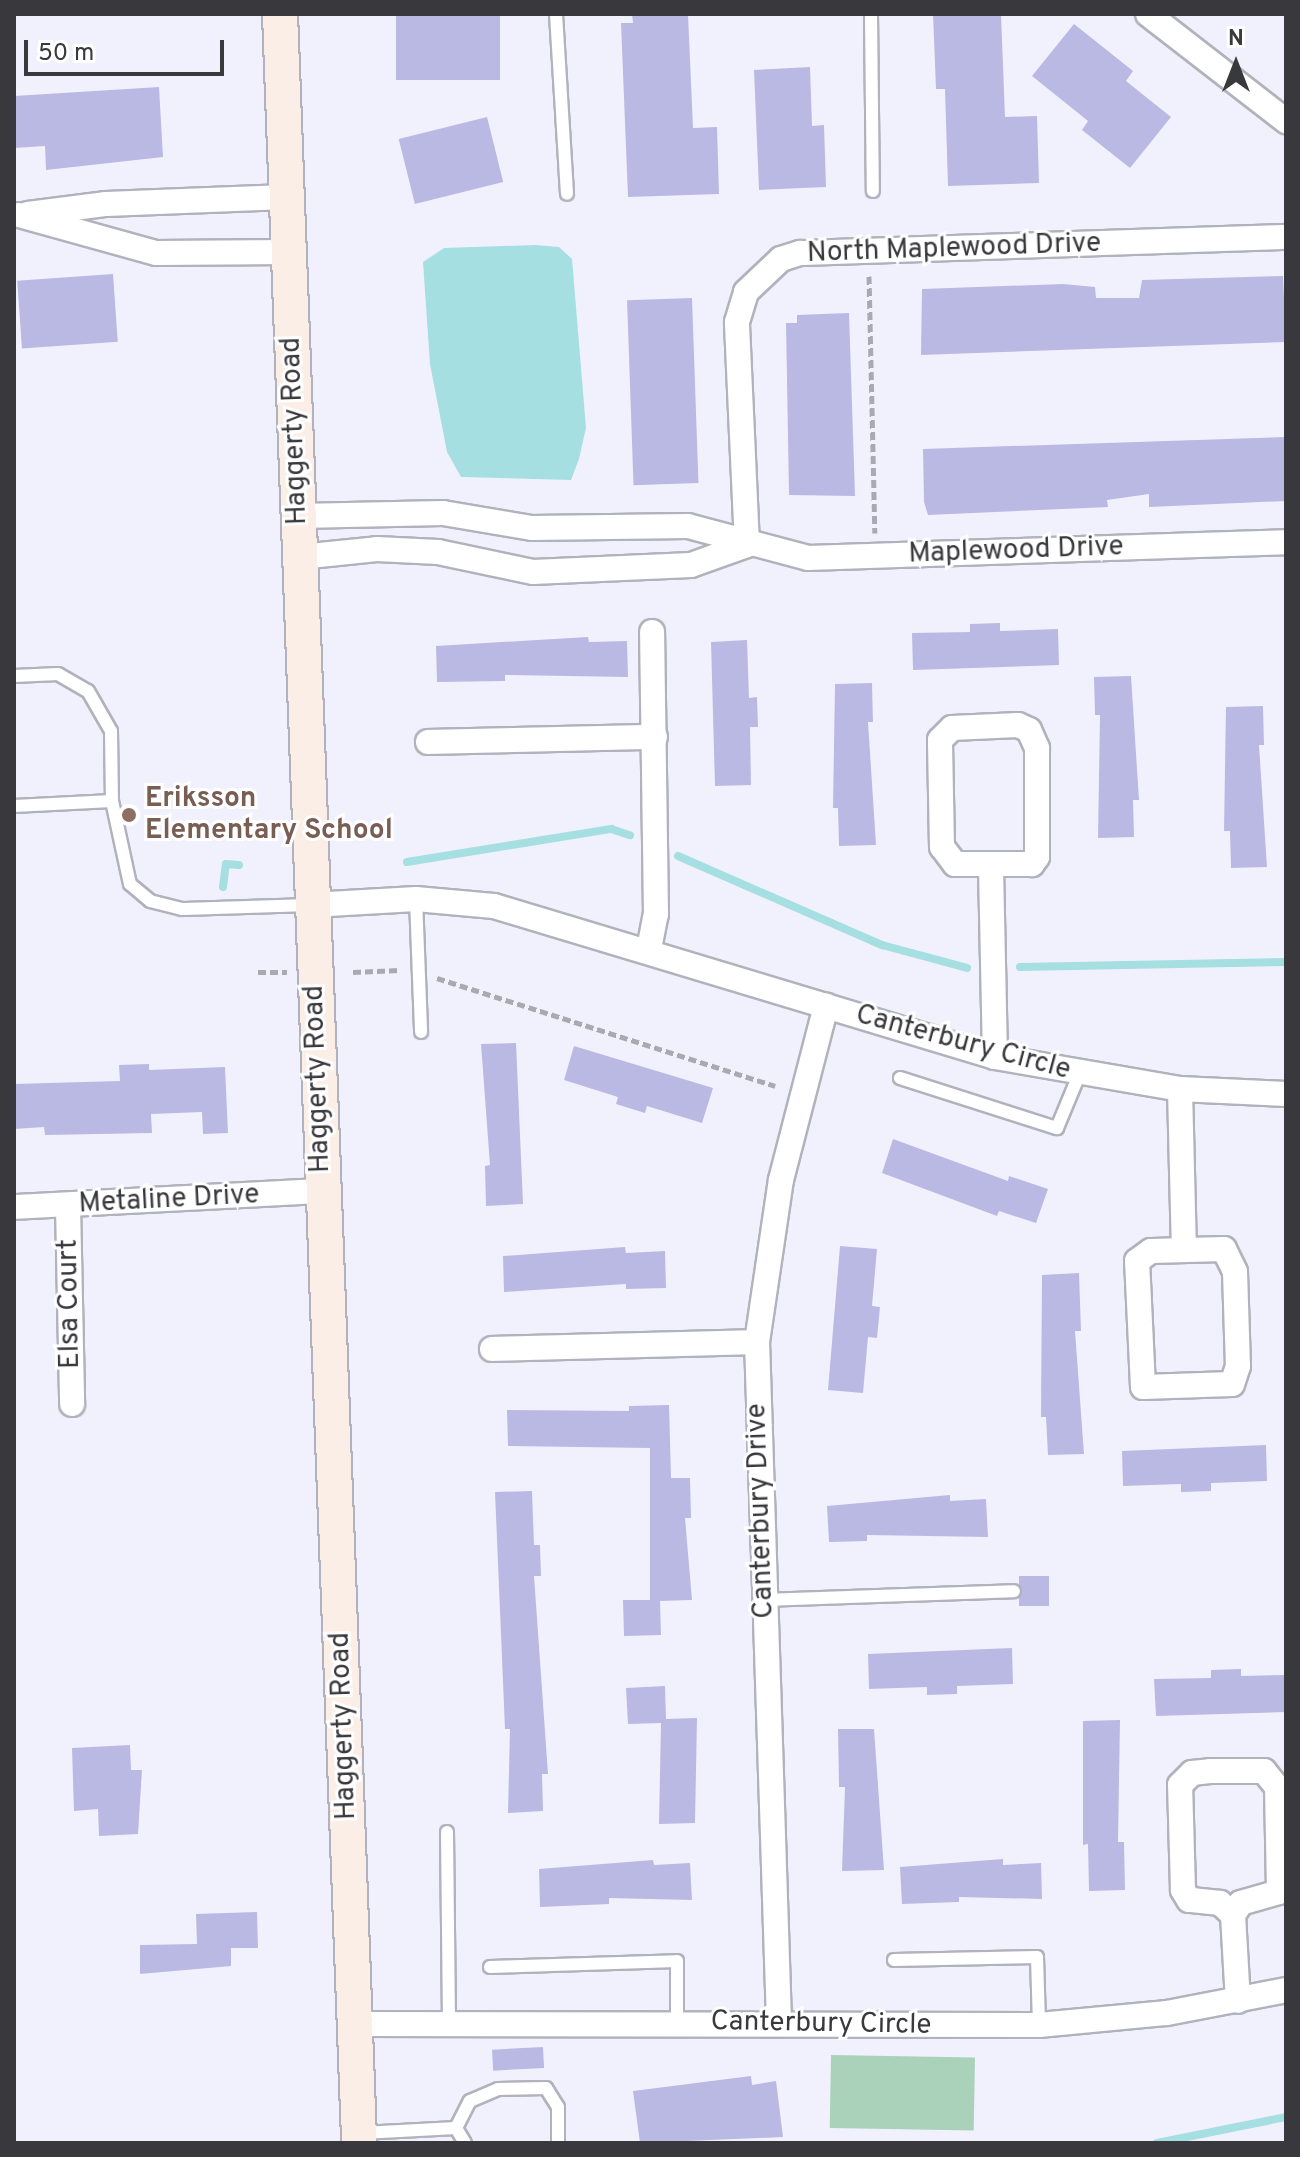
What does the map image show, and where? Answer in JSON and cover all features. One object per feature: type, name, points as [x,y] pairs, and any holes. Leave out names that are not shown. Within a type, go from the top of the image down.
[{"type":"main road","name":"Haggerty Road","points":[[280,14],[359,2138]]},
{"type":"street","points":[[1148,14],[1286,121]]},
{"type":"street","points":[[16,215],[106,204],[286,197]]},
{"type":"street","points":[[16,215],[156,253],[288,252]]},
{"type":"street","name":"North Maplewood Drive","points":[[747,545],[737,322],[746,292],[781,259],[800,253],[1286,237]]},
{"type":"street","name":"Maplewood Drive","points":[[298,516],[443,513],[532,528],[688,526],[747,545],[808,558],[1286,542]]},
{"type":"street","points":[[300,557],[377,549],[438,552],[533,572],[691,565],[747,545]]},
{"type":"street","points":[[649,949],[656,914],[652,632]]},
{"type":"street","points":[[1018,725],[1036,739],[1040,847],[1032,864],[991,867],[955,864],[942,847],[940,740],[952,728],[1018,725]]},
{"type":"street","points":[[428,742],[655,737]]},
{"type":"street","points":[[991,867],[995,1057]]},
{"type":"street","name":"Canterbury Circle","points":[[311,905],[416,899],[494,906],[649,949],[995,1057],[1079,1075],[1180,1089],[1286,1094]]},
{"type":"street","name":"Canterbury Drive","points":[[779,2022],[762,1600],[757,1342],[781,1180],[826,1006]]},
{"type":"street","points":[[1180,1089],[1184,1249]]},
{"type":"street","name":"Metaline Drive","points":[[14,1207],[323,1191]]},
{"type":"street","name":"Elsa Court","points":[[68,1205],[72,1404]]},
{"type":"street","points":[[1184,1249],[1224,1249],[1234,1259],[1238,1366],[1227,1387],[1152,1389],[1139,1377],[1137,1261],[1151,1251],[1184,1249]]},
{"type":"street","points":[[492,1349],[757,1342]]},
{"type":"street","points":[[1233,1915],[1220,1903],[1189,1900],[1183,1890],[1179,1792],[1192,1773],[1264,1771],[1277,1787],[1279,1892],[1241,1903],[1233,1915],[1238,2001]]},
{"type":"street","name":"Canterbury Circle","points":[[354,2024],[677,2021],[1039,2025],[1238,2001],[1286,1990]]},
{"type":"lane","points":[[556,14],[567,194]]},
{"type":"lane","points":[[871,14],[873,191]]},
{"type":"lane","points":[[14,676],[58,674],[88,691],[111,731],[112,801],[130,884],[150,901],[182,909],[311,905]]},
{"type":"lane","points":[[14,806],[112,801]]},
{"type":"lane","points":[[416,899],[421,1032]]},
{"type":"lane","points":[[900,1078],[1057,1128],[1079,1075]]},
{"type":"lane","points":[[762,1600],[1014,1591]]},
{"type":"lane","points":[[447,1832],[449,2023]]},
{"type":"lane","points":[[894,1960],[1037,1957],[1039,2025]]},
{"type":"lane","points":[[490,1967],[677,1961],[677,2021]]},
{"type":"lane","points":[[456,2128],[470,2101],[498,2089],[546,2088],[558,2107],[558,2143]]},
{"type":"lane","points":[[359,2138],[456,2128]]},
{"type":"lane","points":[[456,2128],[465,2143]]},
{"type":"path","points":[[868,262],[875,538]]},
{"type":"path","points":[[353,972],[406,969]]},
{"type":"path","points":[[258,972],[287,972]]},
{"type":"path","points":[[432,977],[775,1086]]},
{"type":"shaded area","points":[[559,247],[572,259],[586,428],[579,459],[571,480],[461,477],[447,452],[430,364],[423,262],[444,248]]},
{"type":"shaded area","points":[[831,2055],[975,2058],[974,2131],[830,2128]]},
{"type":"building","points":[[396,14],[500,14],[500,80],[396,80]]},
{"type":"building","points":[[632,14],[688,14],[693,128],[717,127],[719,194],[628,197],[621,23],[633,23]]},
{"type":"building","points":[[933,14],[1001,14],[1005,117],[1037,116],[1039,183],[948,186],[945,89],[936,89]]},
{"type":"building","points":[[1074,24],[1133,71],[1126,81],[1171,117],[1130,168],[1082,130],[1088,121],[1032,76]]},
{"type":"building","points":[[810,67],[812,126],[824,125],[826,187],[759,190],[754,70]]},
{"type":"building","points":[[159,87],[163,157],[46,170],[45,146],[14,148],[14,96]]},
{"type":"building","points":[[487,117],[503,182],[415,204],[399,139]]},
{"type":"building","points":[[113,274],[118,342],[22,349],[17,281]]},
{"type":"building","points":[[1283,276],[1286,342],[921,355],[922,289],[1063,284],[1095,287],[1096,298],[1139,298],[1142,280]]},
{"type":"building","points":[[692,298],[698,483],[633,485],[627,300]]},
{"type":"building","points":[[849,313],[855,496],[789,495],[786,323],[797,323],[797,315]]},
{"type":"building","points":[[1286,437],[1286,501],[1149,507],[1149,494],[1107,500],[1108,507],[928,515],[924,502],[923,449]]},
{"type":"building","points":[[1000,623],[1000,631],[1058,629],[1059,665],[913,670],[912,633],[970,632],[970,624]]},
{"type":"building","points":[[588,637],[589,642],[627,641],[628,677],[505,675],[505,681],[437,682],[436,646]]},
{"type":"building","points":[[747,640],[749,698],[757,697],[758,727],[750,727],[751,785],[715,786],[711,642]]},
{"type":"building","points":[[1131,676],[1139,800],[1133,800],[1134,837],[1098,838],[1100,715],[1095,715],[1094,677]]},
{"type":"building","points":[[872,683],[873,722],[868,722],[876,845],[839,846],[838,808],[833,808],[835,684]]},
{"type":"building","points":[[1263,706],[1264,745],[1259,745],[1267,867],[1231,868],[1230,831],[1224,831],[1226,707]]},
{"type":"building","points":[[516,1043],[523,1204],[486,1206],[485,1166],[490,1165],[481,1044]]},
{"type":"building","points":[[574,1046],[713,1088],[702,1123],[647,1106],[645,1113],[616,1104],[618,1097],[564,1080]]},
{"type":"building","points":[[149,1064],[149,1070],[225,1067],[228,1133],[203,1134],[202,1112],[151,1114],[152,1133],[45,1135],[44,1127],[14,1129],[14,1084],[120,1081],[119,1065]]},
{"type":"building","points":[[893,1139],[1008,1181],[1009,1176],[1048,1189],[1036,1223],[999,1211],[997,1216],[882,1173]]},
{"type":"building","points":[[840,1246],[877,1249],[872,1306],[880,1307],[877,1338],[868,1337],[863,1393],[828,1390]]},
{"type":"building","points":[[625,1247],[626,1253],[665,1251],[666,1288],[626,1289],[626,1284],[504,1292],[503,1256]]},
{"type":"building","points":[[1079,1273],[1081,1331],[1075,1331],[1084,1454],[1048,1455],[1046,1417],[1041,1417],[1042,1275]]},
{"type":"building","points":[[669,1405],[671,1478],[690,1478],[691,1518],[685,1518],[692,1600],[660,1601],[661,1635],[624,1636],[623,1600],[650,1600],[650,1448],[508,1446],[507,1410],[629,1411],[629,1406]]},
{"type":"building","points":[[1266,1445],[1267,1481],[1211,1483],[1211,1491],[1181,1492],[1181,1484],[1123,1486],[1122,1451]]},
{"type":"building","points":[[532,1491],[534,1545],[540,1545],[541,1576],[534,1576],[548,1774],[542,1774],[543,1811],[508,1813],[510,1729],[505,1729],[495,1492]]},
{"type":"building","points":[[950,1495],[950,1501],[986,1499],[988,1537],[867,1535],[867,1541],[829,1542],[827,1506]]},
{"type":"building","points":[[1019,1576],[1049,1576],[1049,1606],[1019,1606]]},
{"type":"building","points":[[1012,1648],[1013,1684],[957,1686],[957,1694],[927,1695],[927,1687],[869,1689],[868,1654]]},
{"type":"building","points":[[1241,1669],[1241,1676],[1286,1675],[1286,1712],[1156,1716],[1154,1679],[1211,1678],[1211,1670]]},
{"type":"building","points":[[665,1686],[666,1719],[697,1718],[695,1823],[659,1824],[661,1723],[628,1724],[626,1688]]},
{"type":"building","points":[[1120,1720],[1118,1842],[1124,1842],[1125,1890],[1089,1891],[1088,1844],[1083,1845],[1083,1721]]},
{"type":"building","points":[[838,1729],[874,1729],[884,1870],[842,1871],[845,1787],[839,1787]]},
{"type":"building","points":[[130,1745],[131,1770],[142,1770],[138,1834],[99,1836],[98,1809],[74,1811],[72,1748]]},
{"type":"building","points":[[1003,1859],[1003,1865],[1041,1863],[1042,1899],[959,1897],[959,1902],[902,1904],[900,1867]]},
{"type":"building","points":[[653,1860],[654,1865],[690,1863],[692,1900],[609,1898],[609,1904],[540,1907],[539,1869]]},
{"type":"building","points":[[257,1912],[258,1948],[231,1948],[231,1966],[140,1974],[140,1945],[197,1944],[196,1914]]},
{"type":"building","points":[[543,2047],[544,2068],[493,2071],[492,2050]]},
{"type":"building","points":[[751,2076],[752,2085],[776,2081],[783,2137],[640,2143],[633,2091]]},
{"type":"waterway","points":[[407,862],[611,829],[630,835]]},
{"type":"waterway","points":[[678,856],[882,945],[967,968]]},
{"type":"waterway","points":[[223,887],[226,864],[239,865]]},
{"type":"waterway","points":[[1020,967],[1286,962]]},
{"type":"waterway","points":[[1157,2143],[1286,2117]]},
{"type":"place","name":"Eriksson Elementary School","points":[[129,815]]}]
